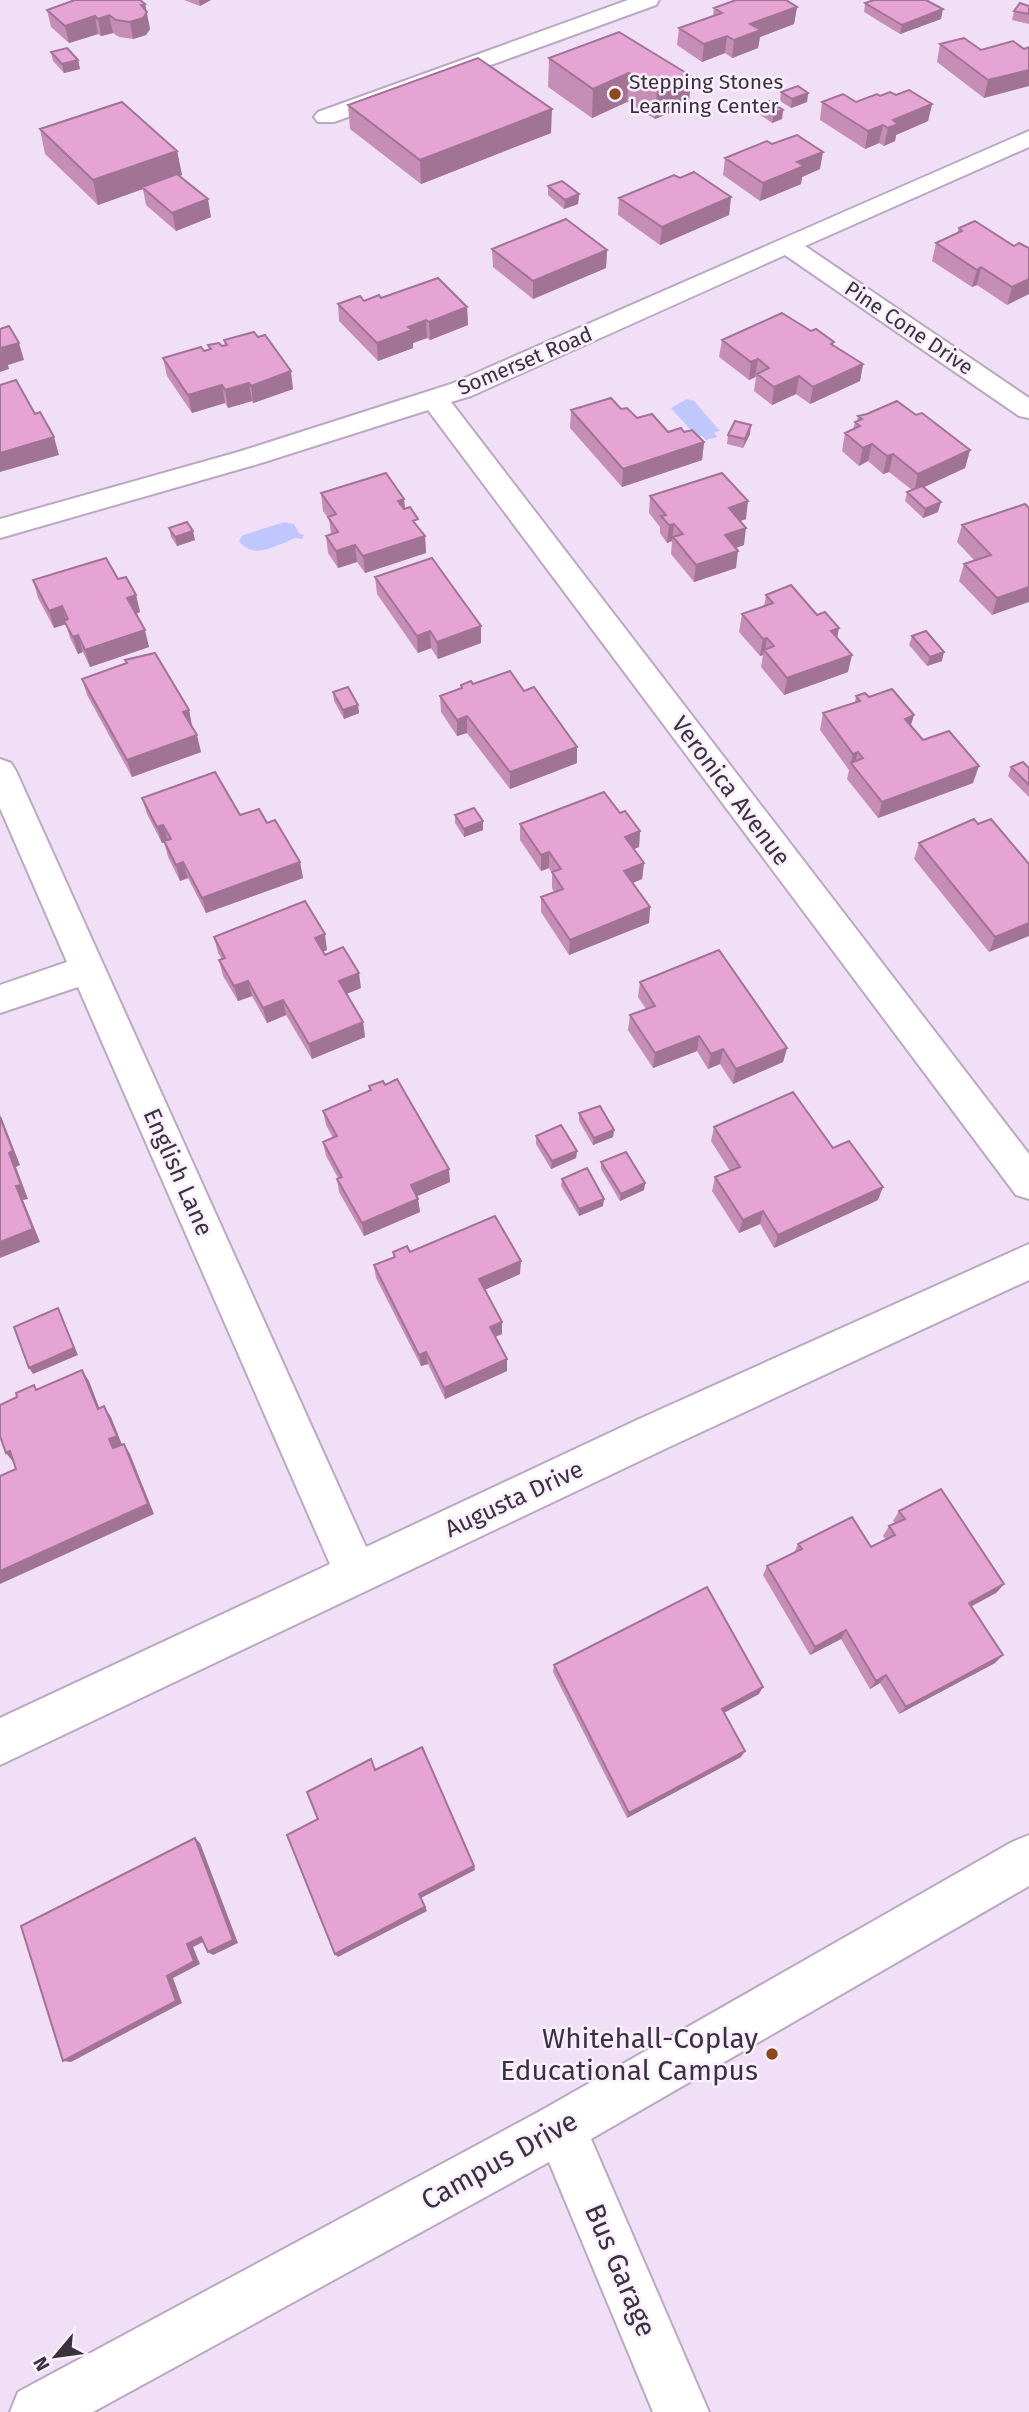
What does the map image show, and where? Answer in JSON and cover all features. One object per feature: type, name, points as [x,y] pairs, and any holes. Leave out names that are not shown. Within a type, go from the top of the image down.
[{"type":"street","points":[[326,117],[648,0]]},
{"type":"street","name":"Somerset Road","points":[[0,529],[248,458],[461,390],[1029,138]]},
{"type":"street","name":"Pine Cone Drive","points":[[788,246],[1029,410]]},
{"type":"street","name":"Veronica Avenue","points":[[434,399],[1029,1183]]},
{"type":"street","name":"English Lane","points":[[0,771],[356,1574]]},
{"type":"street","points":[[0,999],[88,969]]},
{"type":"street","name":"Augusta Drive","points":[[0,1741],[667,1427],[1029,1261]]},
{"type":"street","name":"Campus Drive","points":[[38,2412],[560,2128],[1029,1859]]},
{"type":"street","name":"Bus Garage","points":[[560,2128],[681,2412]]},
{"type":"water","points":[[687,399],[694,401],[720,431],[714,432],[717,437],[706,440],[702,436],[697,437],[671,408]]},
{"type":"water","points":[[284,522],[294,524],[299,533],[304,535],[302,539],[296,538],[258,551],[245,547],[239,541],[243,535]]},
{"type":"building","points":[[75,0],[140,0],[145,4],[141,5],[147,12],[143,18],[130,22],[116,20],[109,15],[98,19],[95,16],[65,26],[47,10]]},
{"type":"building","points":[[736,0],[786,0],[797,7],[750,24],[761,30],[734,40],[727,36],[704,44],[679,28],[722,13],[714,8]]},
{"type":"building","points":[[874,0],[926,0],[943,9],[902,25],[865,3]]},
{"type":"building","points":[[1020,3],[1029,6],[1029,14],[1014,11]]},
{"type":"building","points":[[619,32],[691,76],[657,90],[629,73],[593,89],[549,58]]},
{"type":"building","points":[[964,38],[981,50],[1013,41],[1024,49],[1029,47],[1029,70],[988,80],[940,44]]},
{"type":"building","points":[[67,48],[78,60],[62,64],[51,52]]},
{"type":"building","points":[[478,58],[552,109],[420,160],[348,105]]},
{"type":"building","points":[[798,86],[808,93],[792,99],[781,92]]},
{"type":"building","points":[[909,90],[932,104],[893,120],[898,124],[888,128],[883,125],[868,131],[822,102],[843,94],[856,102],[877,94],[880,96],[890,92],[896,95]]},
{"type":"building","points":[[770,101],[783,110],[774,113],[760,105]]},
{"type":"building","points":[[122,102],[177,151],[93,180],[40,129]]},
{"type":"building","points":[[797,135],[823,152],[797,162],[804,166],[763,183],[725,158],[767,141],[772,144]]},
{"type":"building","points":[[694,172],[731,197],[662,227],[619,198],[674,175],[680,178]]},
{"type":"building","points":[[177,174],[208,199],[172,213],[142,187]]},
{"type":"building","points":[[562,181],[579,194],[565,200],[548,186]]},
{"type":"building","points":[[566,219],[607,250],[533,281],[492,249]]},
{"type":"building","points":[[975,221],[1014,246],[1019,243],[1029,248],[1029,279],[1012,287],[981,267],[977,270],[936,243],[962,231],[959,228]]},
{"type":"building","points":[[438,278],[467,307],[408,327],[412,330],[377,343],[338,304],[360,296],[364,301],[379,295],[381,298]]},
{"type":"building","points":[[782,313],[811,331],[816,329],[834,342],[831,344],[863,364],[813,387],[799,376],[774,387],[757,374],[769,368],[758,359],[751,362],[722,340]]},
{"type":"building","points":[[9,326],[19,343],[1,348],[4,351],[0,352],[0,329]]},
{"type":"building","points":[[254,332],[258,337],[265,335],[291,371],[251,386],[249,383],[225,390],[222,385],[188,395],[163,358],[201,347],[204,351],[211,349],[208,345],[227,345],[224,340]]},
{"type":"building","points":[[16,380],[35,414],[40,412],[54,437],[0,453],[0,385]]},
{"type":"building","points":[[611,398],[621,409],[627,408],[637,418],[652,414],[668,432],[681,428],[684,432],[692,430],[704,442],[623,469],[571,410]]},
{"type":"building","points":[[897,401],[916,415],[922,413],[970,450],[918,474],[893,454],[887,456],[872,444],[863,448],[845,433],[860,426],[855,422],[862,419],[858,416]]},
{"type":"building","points":[[735,421],[751,425],[745,439],[728,435]]},
{"type":"building","points":[[386,473],[404,499],[398,501],[404,509],[410,507],[418,519],[413,521],[425,536],[363,556],[355,545],[336,551],[326,536],[338,532],[328,517],[336,514],[321,493]]},
{"type":"building","points":[[722,473],[748,501],[729,508],[746,528],[725,535],[738,551],[696,565],[673,537],[683,534],[661,516],[666,515],[650,496]]},
{"type":"building","points":[[922,486],[941,502],[925,509],[907,492]]},
{"type":"building","points":[[1025,504],[1029,508],[1029,587],[997,598],[964,564],[991,555],[962,525]]},
{"type":"building","points":[[187,522],[193,531],[175,537],[169,528]]},
{"type":"building","points":[[106,558],[118,579],[126,577],[136,595],[127,598],[145,630],[85,650],[78,635],[73,637],[64,621],[68,619],[62,606],[49,611],[33,580]]},
{"type":"building","points":[[432,558],[481,626],[437,642],[430,631],[417,636],[375,577]]},
{"type":"building","points":[[791,585],[817,615],[825,612],[839,628],[831,631],[852,655],[787,678],[764,650],[774,646],[767,638],[763,639],[742,614],[773,603],[766,595]]},
{"type":"building","points":[[926,631],[944,652],[930,657],[912,636]]},
{"type":"building","points":[[155,653],[189,710],[183,712],[197,735],[127,760],[82,679],[127,663],[125,660]]},
{"type":"building","points":[[510,671],[524,691],[534,687],[577,747],[510,772],[467,716],[457,720],[440,696],[462,688],[461,685],[471,681],[473,684]]},
{"type":"building","points":[[348,687],[358,705],[343,710],[333,692]]},
{"type":"building","points":[[892,689],[914,715],[905,719],[923,740],[949,731],[979,766],[882,802],[851,763],[863,758],[858,752],[853,754],[823,713],[860,701],[856,696],[865,693],[869,697]]},
{"type":"building","points":[[1023,762],[1029,768],[1029,785],[1011,767]]},
{"type":"building","points":[[215,772],[240,815],[259,809],[267,823],[275,820],[300,862],[202,898],[183,862],[176,865],[164,841],[171,839],[163,825],[157,827],[142,798]]},
{"type":"building","points":[[604,792],[620,813],[625,811],[640,831],[625,837],[644,863],[624,871],[650,907],[570,940],[541,897],[563,889],[552,872],[561,869],[549,852],[541,855],[520,824]]},
{"type":"building","points":[[474,808],[483,821],[464,829],[455,815]]},
{"type":"building","points":[[974,819],[978,824],[991,819],[1029,864],[1029,923],[995,937],[919,843]]},
{"type":"building","points":[[305,901],[325,934],[315,938],[325,955],[343,947],[359,973],[339,981],[363,1022],[309,1044],[283,1000],[263,1008],[248,981],[234,986],[219,960],[225,958],[214,937]]},
{"type":"building","points":[[719,950],[787,1048],[736,1069],[723,1049],[711,1054],[699,1036],[655,1053],[630,1015],[655,1006],[640,982]]},
{"type":"building","points":[[397,1079],[449,1169],[411,1185],[418,1199],[362,1223],[337,1179],[342,1177],[323,1142],[337,1136],[323,1111],[371,1090],[369,1086],[383,1081],[385,1085]]},
{"type":"building","points":[[793,1092],[833,1148],[849,1141],[883,1187],[778,1235],[763,1211],[743,1220],[715,1177],[740,1167],[714,1127]]},
{"type":"building","points":[[600,1106],[614,1130],[594,1138],[579,1113]]},
{"type":"building","points":[[0,1117],[13,1151],[9,1153],[21,1185],[16,1186],[33,1229],[0,1242]]},
{"type":"building","points":[[561,1125],[577,1151],[552,1161],[536,1136]]},
{"type":"building","points":[[626,1152],[645,1183],[621,1194],[601,1162]]},
{"type":"building","points":[[587,1168],[604,1199],[579,1209],[562,1179]]},
{"type":"building","points":[[495,1216],[521,1261],[479,1279],[502,1322],[490,1327],[507,1359],[444,1388],[426,1352],[419,1355],[374,1265],[395,1257],[393,1252],[407,1246],[410,1252]]},
{"type":"building","points":[[58,1308],[74,1348],[29,1368],[14,1327]]},
{"type":"building","points":[[82,1370],[98,1409],[104,1406],[117,1436],[109,1439],[113,1448],[124,1444],[148,1504],[0,1571],[0,1476],[16,1469],[10,1451],[6,1453],[0,1436],[0,1405],[17,1397],[16,1393],[34,1385],[36,1390]]},
{"type":"building","points":[[941,1489],[1004,1584],[969,1603],[1003,1655],[906,1707],[886,1675],[876,1681],[846,1630],[815,1647],[767,1566],[802,1549],[798,1544],[852,1517],[871,1547],[895,1535],[889,1526],[905,1519],[899,1511]]},
{"type":"building","points":[[707,1587],[763,1687],[722,1709],[745,1751],[629,1813],[554,1665]]},
{"type":"building","points":[[422,1747],[474,1866],[419,1894],[425,1907],[335,1954],[287,1835],[318,1819],[307,1792],[371,1759],[375,1770]]},
{"type":"building","points":[[195,1838],[233,1940],[208,1952],[201,1937],[187,1944],[194,1961],[167,1976],[176,2001],[63,2061],[21,1926]]},
{"type":"place","name":"Stepping Stones Learning Center","points":[[615,94]]},
{"type":"place","name":"Whitehall-Coplay Educational Campus","points":[[772,2054]]}]
